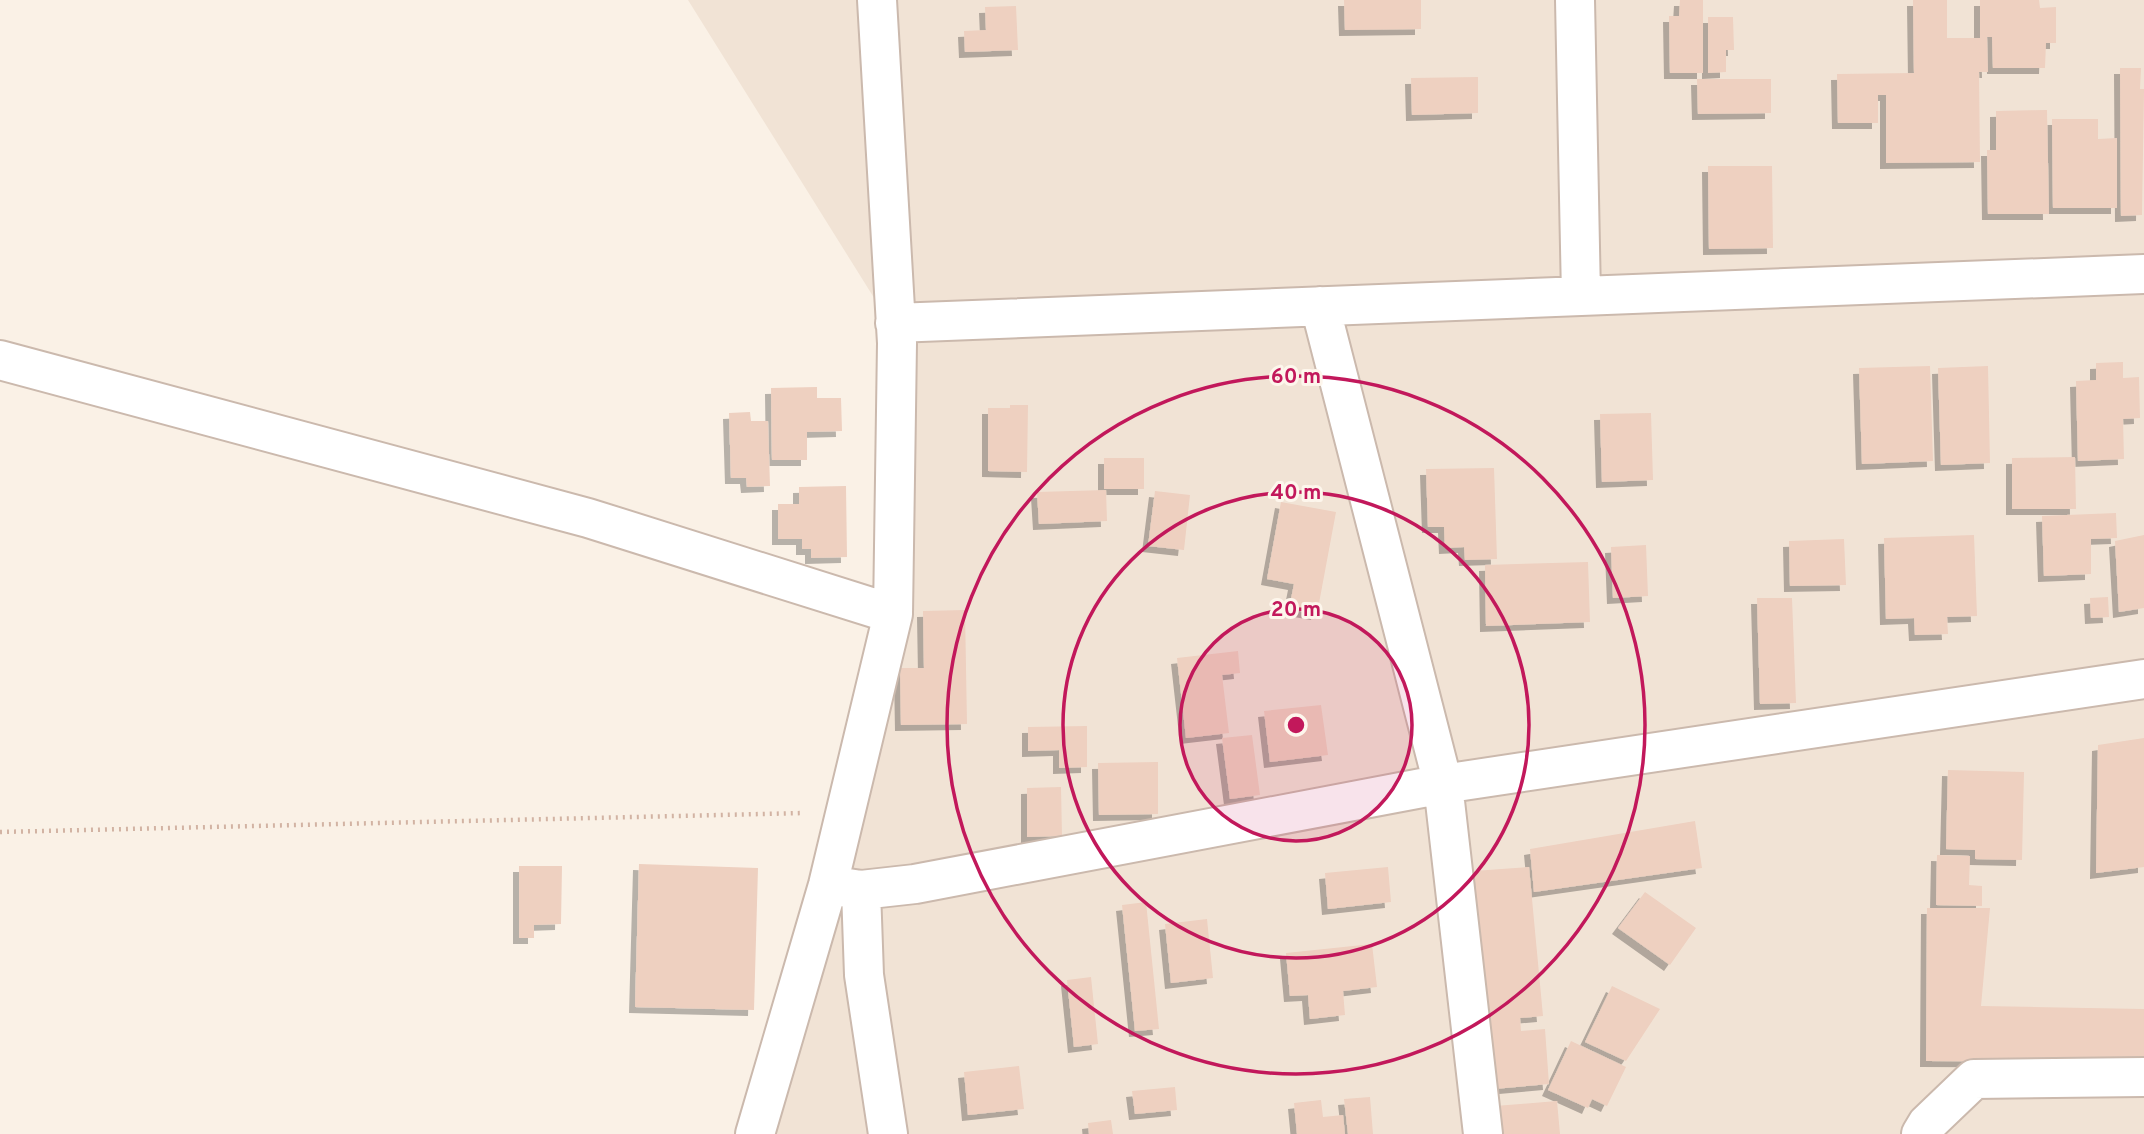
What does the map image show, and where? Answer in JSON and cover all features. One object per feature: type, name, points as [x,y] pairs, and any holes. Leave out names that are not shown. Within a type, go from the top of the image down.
[{"type":"street","points":[[755,1134],[844,887],[893,614],[895,323],[877,0]]},
{"type":"street","points":[[1575,0],[1581,296]]},
{"type":"street","points":[[895,323],[2144,274]]},
{"type":"street","points":[[1320,306],[1443,784],[1483,1134]]},
{"type":"street","points":[[0,360],[587,517],[893,614]]},
{"type":"street","points":[[844,887],[915,884],[1443,784],[2144,679]]},
{"type":"street","points":[[844,887],[864,975],[888,1134]]},
{"type":"street","points":[[1921,1134],[1927,1124],[1974,1079],[2144,1077]]},
{"type":"path","points":[[0,832],[804,813]]},
{"type":"shaded area","points":[[688,0],[2144,0],[2144,1134],[770,1134],[875,706],[901,341]]},
{"type":"building","points":[[1344,0],[1421,0],[1421,29],[1345,30]]},
{"type":"building","points":[[1680,0],[1703,0],[1703,73],[1670,73],[1669,16],[1679,16]]},
{"type":"building","points":[[1913,0],[1947,0],[1947,38],[1980,38],[1980,0],[2039,0],[2040,8],[2056,7],[2056,43],[2046,43],[2045,68],[1993,68],[1992,37],[1987,37],[1988,72],[1979,72],[1980,162],[1886,163],[1886,95],[1878,95],[1878,123],[1838,123],[1837,74],[1914,73]]},
{"type":"building","points":[[1016,6],[1018,50],[965,52],[964,31],[986,30],[985,7]]},
{"type":"building","points":[[1708,17],[1733,17],[1734,50],[1726,50],[1726,72],[1708,73]]},
{"type":"building","points":[[2120,68],[2141,68],[2140,89],[2144,89],[2142,215],[2121,216]]},
{"type":"building","points":[[1478,77],[1478,113],[1412,115],[1411,78]]},
{"type":"building","points":[[1697,79],[1771,79],[1771,113],[1698,114]]},
{"type":"building","points":[[2047,110],[2049,214],[1988,214],[1987,150],[1996,150],[1996,111]]},
{"type":"building","points":[[2052,119],[2098,119],[2098,139],[2117,138],[2117,208],[2053,208]]},
{"type":"building","points":[[1708,166],[1772,166],[1773,248],[1709,249]]},
{"type":"building","points":[[2123,362],[2123,378],[2139,377],[2140,418],[2123,419],[2124,459],[2078,461],[2076,381],[2096,380],[2096,363]]},
{"type":"building","points":[[1930,366],[1933,461],[1862,464],[1859,368]]},
{"type":"building","points":[[1988,366],[1990,463],[1941,465],[1938,368]]},
{"type":"building","points":[[817,387],[817,398],[841,398],[842,431],[807,432],[807,460],[772,460],[771,388]]},
{"type":"building","points":[[1010,405],[1028,405],[1027,472],[988,471],[988,408],[1010,408]]},
{"type":"building","points":[[750,412],[751,421],[768,421],[770,486],[747,487],[746,478],[731,478],[729,413]]},
{"type":"building","points":[[1651,413],[1653,480],[1602,482],[1600,414]]},
{"type":"building","points":[[2075,457],[2076,509],[2012,509],[2012,458]]},
{"type":"building","points":[[1104,458],[1144,458],[1144,489],[1104,489]]},
{"type":"building","points":[[1494,468],[1497,559],[1465,560],[1464,547],[1445,548],[1444,527],[1428,527],[1426,469]]},
{"type":"building","points":[[846,486],[847,557],[811,558],[811,549],[802,549],[802,539],[778,539],[778,504],[799,504],[799,487]]},
{"type":"building","points":[[1106,490],[1107,521],[1039,524],[1037,492]]},
{"type":"building","points":[[1155,491],[1190,495],[1184,550],[1148,546]]},
{"type":"building","points":[[1281,502],[1336,512],[1317,614],[1289,609],[1294,584],[1267,579]]},
{"type":"building","points":[[2116,513],[2117,538],[2091,539],[2091,574],[2044,576],[2042,516]]},
{"type":"building","points":[[1974,535],[1977,616],[1947,617],[1948,634],[1915,635],[1914,618],[1886,619],[1884,538]]},
{"type":"building","points":[[2144,535],[2144,608],[2119,612],[2115,541]]},
{"type":"building","points":[[1844,539],[1846,585],[1790,586],[1789,541]]},
{"type":"building","points":[[1646,545],[1648,596],[1613,598],[1611,547]]},
{"type":"building","points":[[1588,562],[1590,622],[1486,626],[1485,565]]},
{"type":"building","points":[[2108,597],[2109,617],[2091,618],[2090,598]]},
{"type":"building","points":[[1757,598],[1792,598],[1796,703],[1760,704]]},
{"type":"building","points":[[965,610],[967,724],[901,725],[900,668],[924,668],[923,611]]},
{"type":"building","points":[[1238,651],[1240,673],[1222,675],[1229,733],[1186,738],[1177,658]]},
{"type":"building","points":[[1321,705],[1328,755],[1270,762],[1264,711]]},
{"type":"building","points":[[1087,726],[1087,767],[1059,768],[1059,750],[1028,751],[1028,727]]},
{"type":"building","points":[[1252,735],[1260,795],[1230,799],[1222,738]]},
{"type":"building","points":[[2144,738],[2144,867],[2096,873],[2098,745]]},
{"type":"building","points":[[1158,762],[1158,814],[1099,815],[1098,763]]},
{"type":"building","points":[[1948,770],[2024,772],[2022,860],[1975,859],[1975,850],[1946,849]]},
{"type":"building","points":[[1061,787],[1062,836],[1027,837],[1027,788]]},
{"type":"building","points":[[1695,821],[1702,868],[1534,892],[1530,849]]},
{"type":"building","points":[[1937,855],[1970,856],[1969,885],[1982,886],[1982,906],[1936,905]]},
{"type":"building","points":[[639,864],[758,868],[754,1010],[635,1007]]},
{"type":"building","points":[[519,866],[562,866],[561,924],[534,925],[534,938],[519,938]]},
{"type":"building","points":[[1388,867],[1391,902],[1328,909],[1325,873]]},
{"type":"building","points":[[1529,867],[1543,1016],[1520,1018],[1521,1031],[1545,1029],[1549,1084],[1494,1089],[1474,871]]},
{"type":"building","points":[[1645,892],[1696,928],[1670,965],[1618,928]]},
{"type":"building","points":[[1146,902],[1159,1029],[1135,1031],[1122,905]]},
{"type":"building","points":[[1927,908],[1990,908],[1981,1006],[2144,1009],[2144,1062],[1926,1061]]},
{"type":"building","points":[[1207,919],[1213,978],[1171,983],[1165,924]]},
{"type":"building","points":[[1372,944],[1377,987],[1343,991],[1345,1015],[1310,1019],[1308,995],[1290,996],[1286,953]]},
{"type":"building","points":[[1091,977],[1098,1044],[1074,1047],[1067,980]]},
{"type":"building","points":[[1612,986],[1660,1009],[1626,1061],[1585,1042]]},
{"type":"building","points":[[1571,1041],[1626,1067],[1607,1106],[1592,1099],[1588,1108],[1548,1090]]},
{"type":"building","points":[[1019,1066],[1024,1109],[968,1115],[964,1072]]},
{"type":"building","points":[[1175,1087],[1177,1110],[1135,1114],[1132,1091]]},
{"type":"building","points":[[1370,1097],[1373,1134],[1348,1134],[1344,1099]]},
{"type":"building","points":[[1321,1100],[1323,1117],[1343,1115],[1345,1134],[1297,1134],[1294,1103]]},
{"type":"building","points":[[1557,1101],[1560,1134],[1497,1134],[1495,1106]]},
{"type":"building","points":[[1111,1120],[1113,1134],[1089,1134],[1088,1123]]}]
